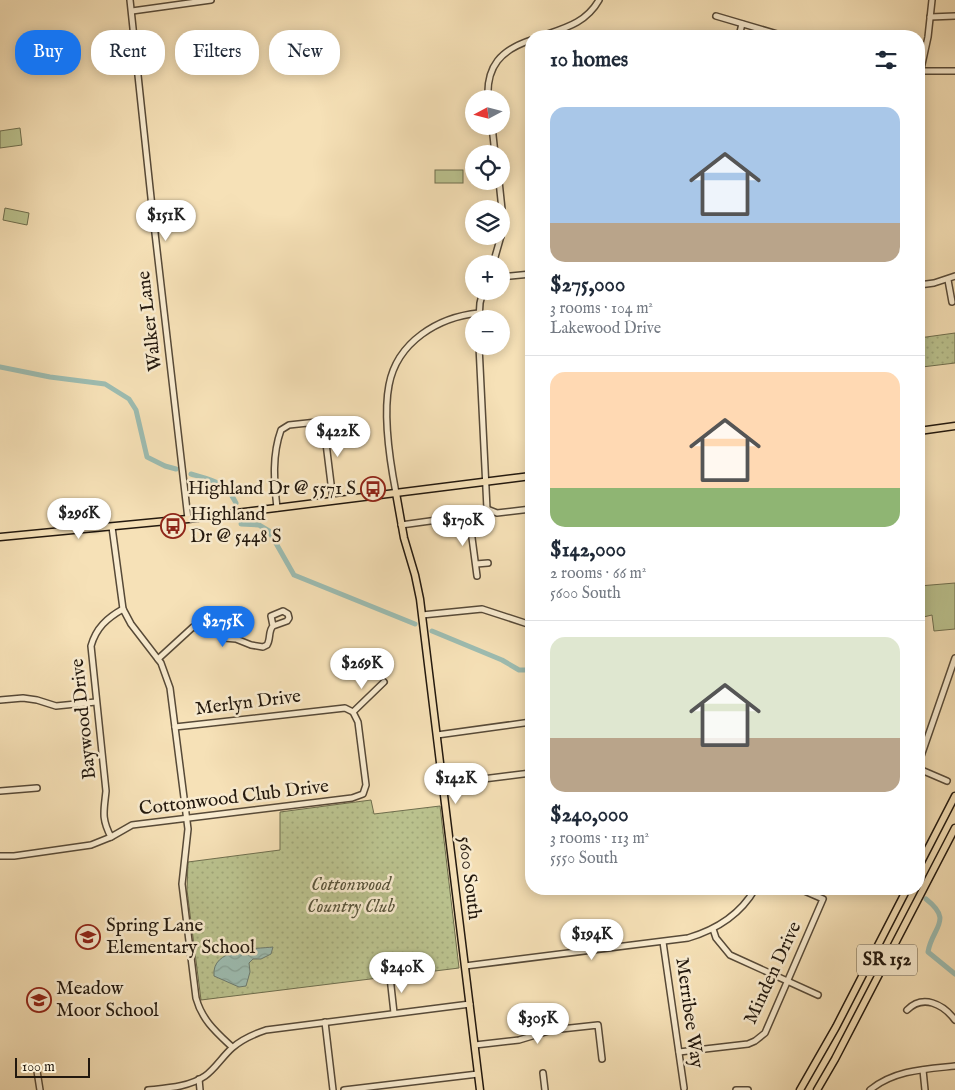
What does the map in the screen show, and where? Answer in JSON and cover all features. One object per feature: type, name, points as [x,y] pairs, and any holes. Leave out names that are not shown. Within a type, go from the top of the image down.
[{"type":"main road","points":[[925,430],[955,426]]},
{"type":"main road","points":[[0,537],[188,519],[525,477]]},
{"type":"main road","name":"5600 South","points":[[396,493],[405,545],[418,584],[480,1090]]},
{"type":"main road","points":[[925,854],[955,796]]},
{"type":"main road","name":"SR 152","points":[[925,886],[955,828]]},
{"type":"main road","name":"SR 152","points":[[800,1090],[836,1027],[904,895]]},
{"type":"main road","name":"SR 152","points":[[817,1090],[840,1051],[920,895]]},
{"type":"street","name":"Walker Lane","points":[[130,0],[188,519]]},
{"type":"street","points":[[132,11],[211,0]]},
{"type":"street","points":[[558,30],[577,23],[588,15],[599,0]]},
{"type":"street","points":[[925,44],[932,0]]},
{"type":"street","points":[[716,16],[763,30]]},
{"type":"street","points":[[930,17],[955,16]]},
{"type":"street","points":[[740,30],[742,24]]},
{"type":"street","points":[[489,90],[490,76],[499,58],[509,49],[525,42]]},
{"type":"street","points":[[925,71],[955,71]]},
{"type":"street","points":[[510,276],[525,275]]},
{"type":"street","points":[[925,284],[948,280],[955,276]]},
{"type":"street","points":[[948,280],[952,302]]},
{"type":"street","points":[[396,493],[387,404],[390,381],[397,364],[412,343],[430,328],[457,317],[465,317]]},
{"type":"street","points":[[401,525],[482,514],[487,509],[480,355]]},
{"type":"street","points":[[276,508],[274,461],[280,432],[289,425],[317,422],[324,427],[333,500]]},
{"type":"street","points":[[487,509],[498,513],[525,510]]},
{"type":"street","points":[[469,515],[477,576]]},
{"type":"street","points":[[112,527],[123,609],[128,619],[164,668],[169,683],[188,840],[182,884],[196,998],[208,1024],[232,1047]]},
{"type":"street","points":[[476,564],[488,563]]},
{"type":"street","name":"Baywood Drive","points":[[111,838],[104,822],[103,814],[106,790],[91,656],[94,638],[98,629],[104,622],[123,609]]},
{"type":"street","points":[[422,615],[482,609],[525,622]]},
{"type":"street","points":[[158,659],[193,627],[212,630],[227,638],[261,647],[268,644],[270,630],[273,626]]},
{"type":"street","points":[[925,745],[955,658]]},
{"type":"street","points":[[353,712],[384,682]]},
{"type":"street","points":[[0,700],[23,698],[56,706],[96,702]]},
{"type":"street","name":"Merlyn Drive","points":[[175,727],[340,707],[353,712]]},
{"type":"street","name":"Cottonwood Club Drive","points":[[0,856],[14,856],[83,847],[111,838],[132,825],[352,798],[363,794],[366,785],[358,722],[353,712]]},
{"type":"street","points":[[437,735],[525,723]]},
{"type":"street","points":[[925,771],[948,781]]},
{"type":"street","points":[[443,784],[525,775]]},
{"type":"street","points":[[0,791],[38,788]]},
{"type":"street","points":[[465,966],[688,938],[713,929],[742,905],[750,895]]},
{"type":"street","name":"Minden Drive","points":[[679,1052],[748,1044],[755,1041],[767,1030],[823,899],[814,895]]},
{"type":"street","points":[[713,929],[716,938],[730,956],[818,995]]},
{"type":"street","name":"Merribee Way","points":[[663,942],[684,1088]]},
{"type":"street","points":[[390,977],[394,1013]]},
{"type":"street","points":[[907,1010],[917,1002],[932,1003],[946,1010],[955,1020]]},
{"type":"street","points":[[148,1090],[178,1086],[199,1080],[211,1071],[232,1047],[250,1036],[266,1030],[470,1004]]},
{"type":"street","points":[[325,1022],[333,1090]]},
{"type":"street","points":[[475,1046],[519,1040],[552,1030],[598,1025],[602,1059]]},
{"type":"street","points":[[870,1090],[886,1079],[897,1075],[955,1066]]},
{"type":"street","points":[[37,1070],[40,1090]]},
{"type":"street","points":[[923,1070],[925,1090]]},
{"type":"street","points":[[543,1073],[545,1090]]},
{"type":"street","points":[[344,1090],[478,1074]]},
{"type":"street","points":[[199,1080],[200,1090]]},
{"type":"street","points":[[736,1090],[748,1090]]},
{"type":"green space","points":[[20,128],[22,145],[0,148],[0,131]]},
{"type":"green space","points":[[435,170],[463,170],[463,183],[435,183]]},
{"type":"green space","points":[[5,208],[29,213],[27,225],[3,220]]},
{"type":"green space","points":[[955,333],[955,363],[925,367],[925,337]]},
{"type":"green space","points":[[955,583],[955,629],[934,631],[932,615],[925,617],[925,586]]},
{"type":"green space","name":"Cottonwood Country Club","points":[[371,800],[374,814],[440,806],[459,968],[201,1000],[187,890],[188,862],[280,850],[280,812]]},
{"type":"water","points":[[273,947],[271,954],[261,959],[253,959],[249,963],[250,972],[246,986],[239,987],[214,976],[215,967],[219,960],[227,955],[246,950]]},
{"type":"waterway","points":[[0,367],[50,377],[105,384],[129,399],[136,410],[147,457],[176,469]]},
{"type":"waterway","points":[[191,474],[212,480],[223,486],[228,490],[236,503]]},
{"type":"waterway","points":[[241,524],[259,525],[269,531],[294,575],[415,624]]},
{"type":"waterway","points":[[432,631],[502,660],[519,670],[525,670]]},
{"type":"waterway","points":[[926,899],[939,913],[940,919],[928,952],[955,974]]},
{"type":"place","name":"Highland Dr @ 5571 S","points":[[373,489]]},
{"type":"place","name":"Highland Dr @ 5448 S","points":[[173,526]]},
{"type":"place","name":"Spring Lane Elementary School","points":[[88,937]]},
{"type":"place","name":"Meadow Moor School","points":[[39,1000]]}]
